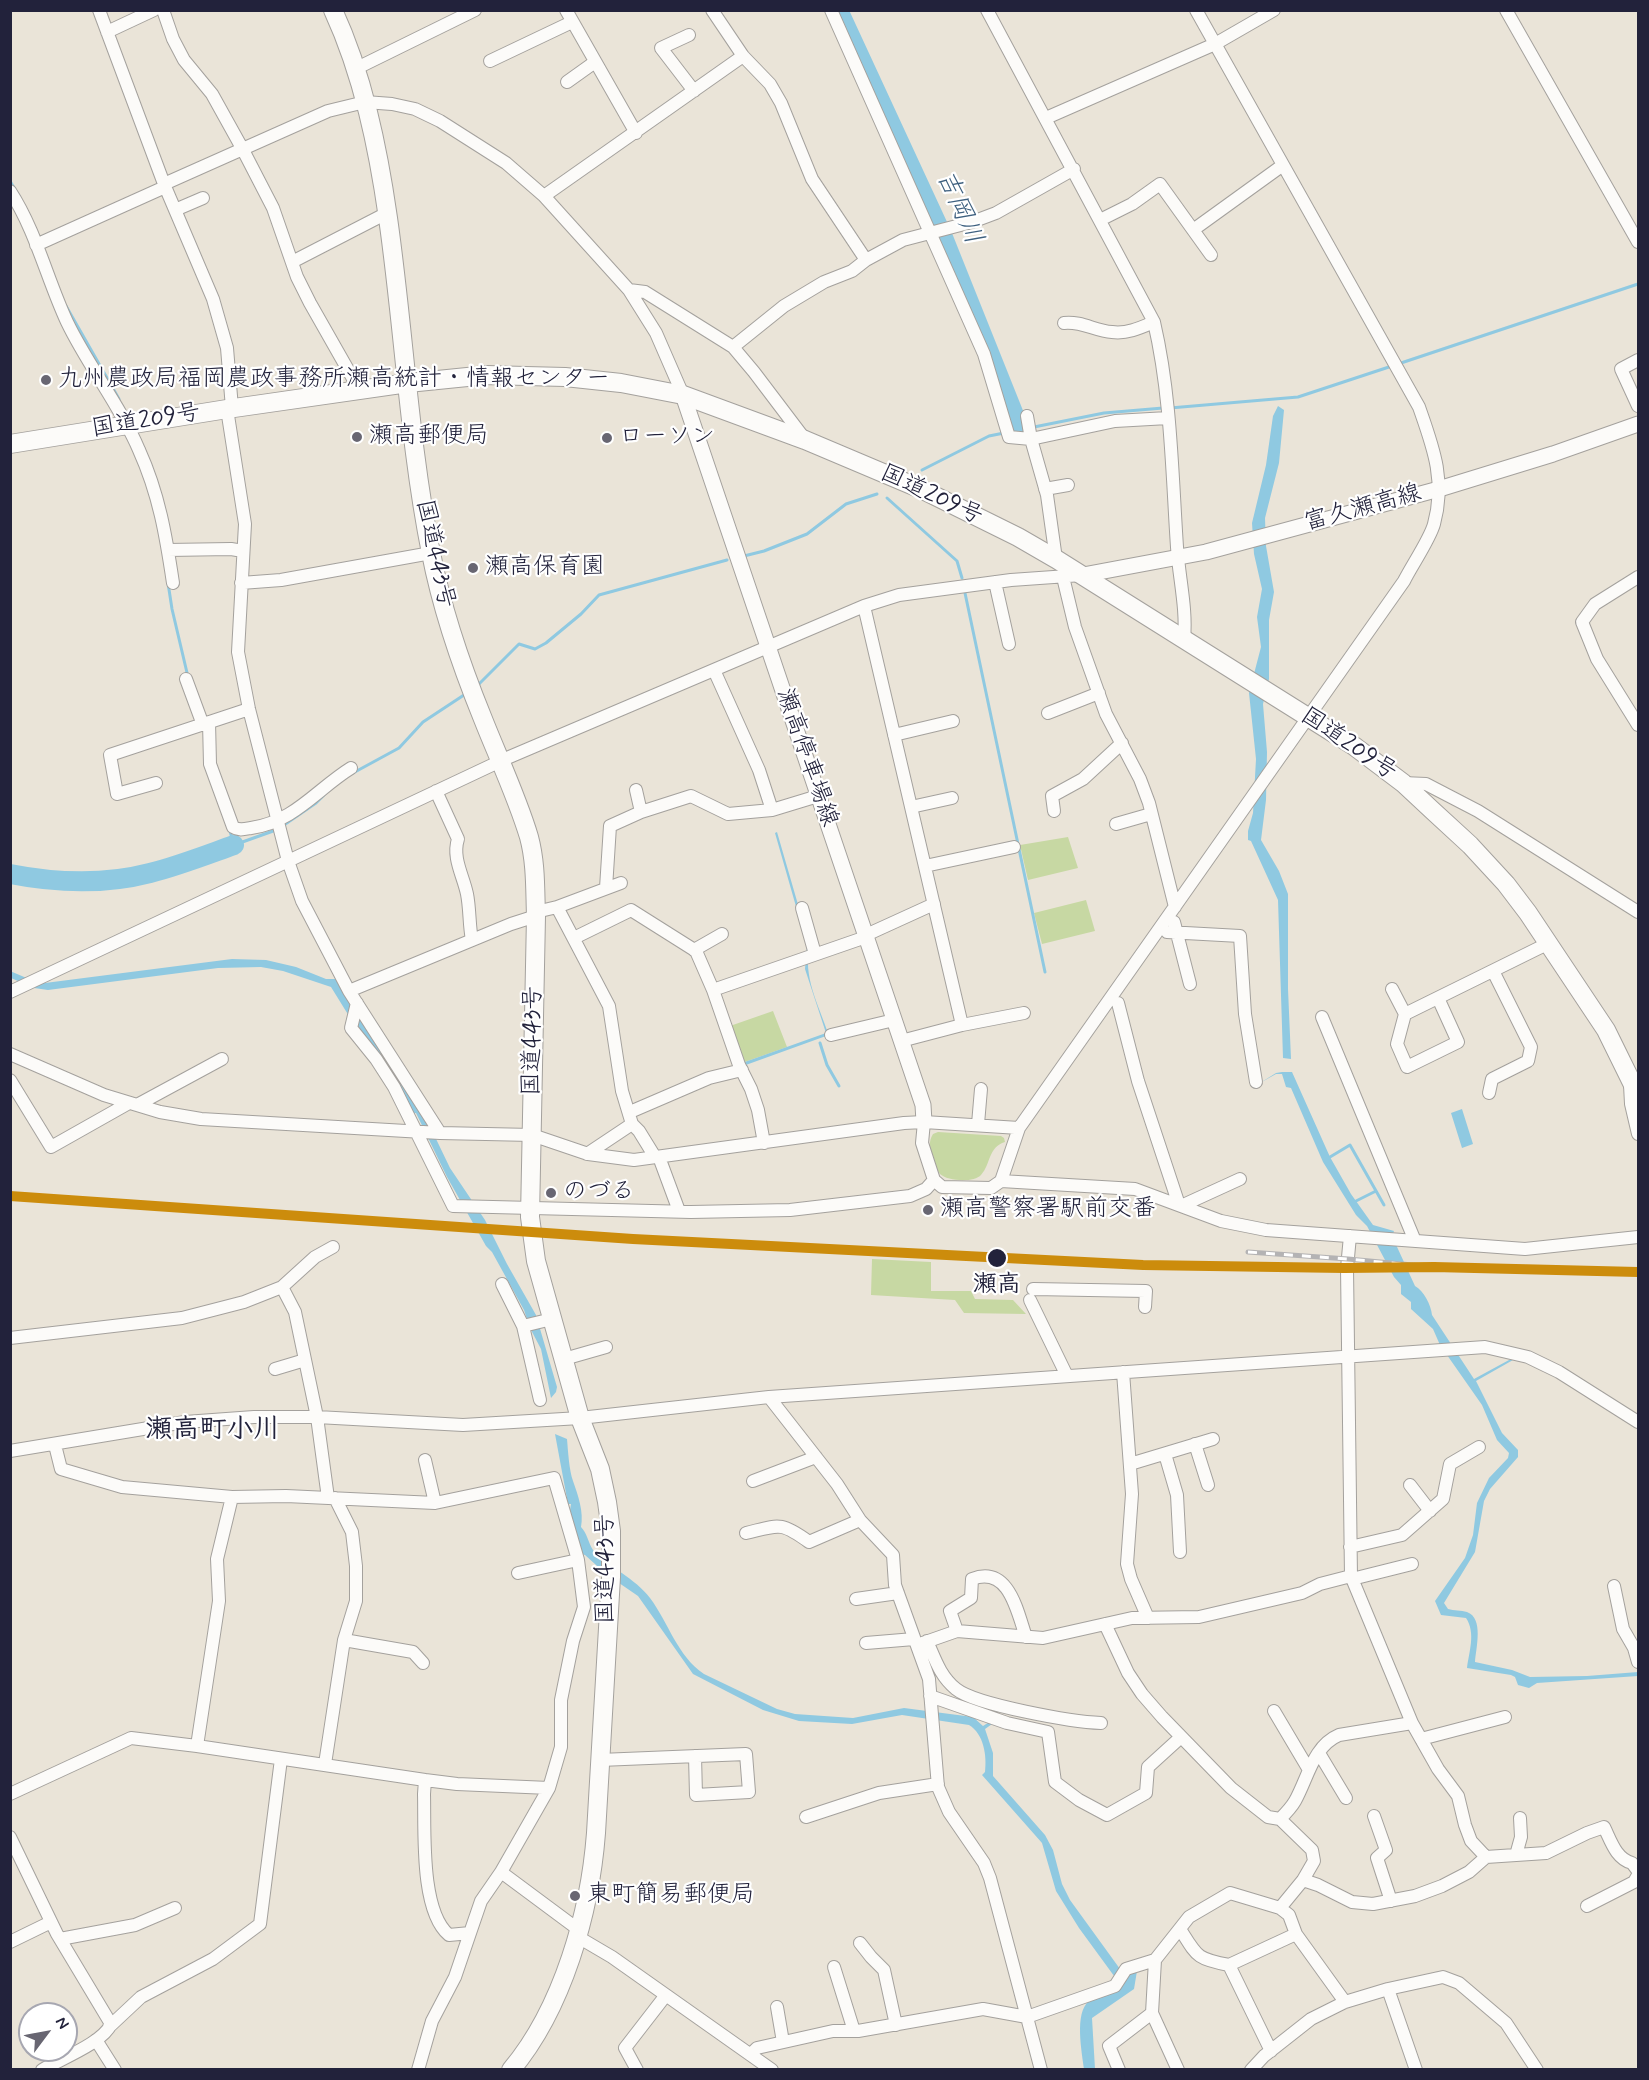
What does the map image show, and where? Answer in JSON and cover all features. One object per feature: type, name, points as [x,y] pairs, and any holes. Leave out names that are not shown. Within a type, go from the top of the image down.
[{"type":"highway","name":"国道443号","points":[[333,10],[365,102],[380,166],[396,273],[416,462],[431,553],[443,606],[472,691],[529,836],[536,872],[529,1208],[536,1261],[580,1418],[600,1469],[610,1531],[611,1577],[594,1863],[578,1937],[559,1987],[541,2024],[511,2070]]},
{"type":"highway","name":"国道209号","points":[[10,444],[230,408],[408,383],[487,375],[565,377],[621,383],[683,395],[805,440],[921,489],[1018,537],[1083,575],[1354,746],[1402,783],[1470,845],[1506,884],[1549,943],[1606,1030],[1638,1095]]},
{"type":"main road","name":"瀬高停車場線","points":[[683,395],[923,1105],[924,1122]]},
{"type":"main road","name":"富久瀬高線","points":[[1083,575],[1206,552],[1439,489],[1553,454],[1638,424]]},
{"type":"street","points":[[99,10],[164,185],[216,309],[227,348],[230,408],[245,524],[238,652],[249,709],[288,861],[302,901],[349,991],[440,1133]]},
{"type":"street","points":[[107,32],[153,10]]},
{"type":"street","points":[[163,10],[172,39],[184,60],[212,94],[242,148],[273,208],[292,262],[310,303],[360,391]]},
{"type":"street","points":[[355,69],[453,16],[476,10]]},
{"type":"street","points":[[712,10],[743,56],[770,84],[782,103],[812,179],[866,260]]},
{"type":"street","points":[[831,10],[984,354],[1009,437],[1031,439],[1115,421],[1168,418]]},
{"type":"street","points":[[987,10],[1154,322],[1161,353],[1168,418],[1178,558],[1186,625],[1184,639]]},
{"type":"street","points":[[924,1122],[922,1143],[934,1180],[942,1187],[991,1188],[1001,1181],[1019,1128],[1404,581],[1434,525],[1439,489],[1436,453],[1419,407],[1196,10]]},
{"type":"street","points":[[1046,118],[1215,44],[1274,10]]},
{"type":"street","points":[[1506,10],[1638,242]]},
{"type":"street","points":[[490,61],[569,16],[636,133]]},
{"type":"street","points":[[689,35],[661,48],[694,91]]},
{"type":"street","points":[[544,196],[743,56]]},
{"type":"street","points":[[567,82],[596,62]]},
{"type":"street","points":[[36,245],[242,148],[328,111],[365,102],[415,109],[440,121],[506,163],[544,196],[629,290],[656,333],[683,395]]},
{"type":"street","points":[[1193,230],[1283,165]]},
{"type":"street","points":[[733,347],[784,306],[824,282],[852,271],[866,260],[903,240],[972,222],[996,213],[1074,170]]},
{"type":"street","points":[[1100,220],[1132,204],[1160,184],[1211,255]]},
{"type":"street","points":[[10,191],[36,245],[71,330],[139,449],[157,495],[173,583]]},
{"type":"street","points":[[175,210],[203,198]]},
{"type":"street","points":[[292,262],[387,213]]},
{"type":"street","points":[[629,290],[645,292],[733,347],[805,440]]},
{"type":"street","points":[[1064,323],[1075,322],[1111,333],[1132,331],[1154,322]]},
{"type":"street","points":[[1638,360],[1621,369],[1638,406]]},
{"type":"street","points":[[1027,416],[1045,489],[1056,559]]},
{"type":"street","points":[[1045,489],[1068,484]]},
{"type":"street","points":[[168,550],[243,550]]},
{"type":"street","points":[[241,582],[281,580],[431,553]]},
{"type":"street","points":[[10,992],[500,762],[864,606],[899,595],[995,582],[1083,575]]},
{"type":"street","points":[[1063,577],[1075,627],[1107,715],[1140,779],[1174,907]]},
{"type":"street","points":[[1638,577],[1595,604],[1582,622],[1597,659],[1638,725]]},
{"type":"street","points":[[995,582],[1009,644]]},
{"type":"street","points":[[864,606],[962,1025]]},
{"type":"street","points":[[714,670],[759,770],[772,810]]},
{"type":"street","points":[[186,679],[210,732],[210,764],[233,827],[237,830],[278,821],[309,802],[320,789],[351,768]]},
{"type":"street","points":[[1048,712],[1099,693]]},
{"type":"street","points":[[156,783],[117,794],[110,755],[249,709]]},
{"type":"street","points":[[894,735],[953,721]]},
{"type":"street","points":[[1054,811],[1052,796],[1083,779],[1122,743]]},
{"type":"street","points":[[1402,783],[1426,783],[1478,811],[1638,912]]},
{"type":"street","points":[[636,790],[641,812]]},
{"type":"street","points":[[436,791],[458,839],[455,850],[466,891],[472,940]]},
{"type":"street","points":[[606,888],[610,826],[641,812],[691,796],[728,814],[772,810],[818,796]]},
{"type":"street","points":[[911,807],[951,798]]},
{"type":"street","points":[[1116,824],[1151,814]]},
{"type":"street","points":[[925,866],[1014,847]]},
{"type":"street","points":[[349,991],[536,914],[621,883]]},
{"type":"street","points":[[713,990],[866,936],[934,904]]},
{"type":"street","points":[[557,907],[609,1006],[621,1091],[631,1118],[657,1157],[680,1211]]},
{"type":"street","points":[[802,908],[815,954]]},
{"type":"street","points":[[574,938],[631,910],[694,950],[713,990],[751,1089],[758,1110],[764,1143]]},
{"type":"street","points":[[1190,984],[1173,929],[1240,936],[1245,1014],[1256,1082]]},
{"type":"street","points":[[694,950],[722,934]]},
{"type":"street","points":[[1405,1014],[1549,943]]},
{"type":"street","points":[[1489,1093],[1492,1079],[1528,1061],[1531,1047],[1493,971]]},
{"type":"street","points":[[1392,989],[1405,1014],[1397,1044],[1407,1066],[1458,1042],[1438,998]]},
{"type":"street","points":[[1118,1003],[1138,1081],[1180,1206]]},
{"type":"street","points":[[357,1004],[351,1028],[376,1059],[394,1087],[453,1206],[680,1211],[790,1210],[910,1196],[926,1189],[934,1180]]},
{"type":"street","points":[[901,1041],[962,1025],[1024,1013]]},
{"type":"street","points":[[1322,1017],[1415,1241]]},
{"type":"street","points":[[831,1035],[894,1020]]},
{"type":"street","points":[[10,1054],[104,1095],[160,1112],[201,1119],[416,1132],[532,1135],[587,1154],[634,1160],[924,1122],[1019,1128]]},
{"type":"street","points":[[10,1080],[51,1147],[222,1059]]},
{"type":"street","points":[[587,1154],[631,1118],[710,1078],[742,1070]]},
{"type":"street","points":[[1630,1078],[1631,1104],[1638,1134]]},
{"type":"street","points":[[978,1124],[981,1089]]},
{"type":"street","points":[[1180,1206],[1240,1179]]},
{"type":"street","points":[[1001,1181],[1135,1189],[1221,1221],[1266,1230],[1525,1249],[1638,1237]]},
{"type":"street","points":[[1350,1236],[1347,1268],[1352,1578],[1412,1723],[1438,1769],[1458,1796],[1471,1841],[1486,1857]]},
{"type":"street","points":[[10,1338],[182,1318],[244,1302],[282,1287],[315,1257],[333,1247]]},
{"type":"street","points":[[502,1284],[524,1326],[540,1400]]},
{"type":"street","points":[[282,1287],[295,1312],[332,1498],[352,1532],[356,1566],[356,1600],[344,1640],[326,1764]]},
{"type":"street","points":[[1067,1376],[1032,1294],[1146,1291],[1145,1307]]},
{"type":"street","points":[[524,1326],[552,1319]]},
{"type":"street","points":[[564,1359],[606,1347]]},
{"type":"street","points":[[10,1451],[185,1422],[254,1417],[317,1417],[463,1425],[580,1418],[769,1397],[1485,1347],[1528,1357],[1559,1372],[1638,1422]]},
{"type":"street","points":[[275,1369],[305,1360]]},
{"type":"street","points":[[1123,1372],[1132,1494],[1127,1563],[1131,1579],[1148,1618]]},
{"type":"street","points":[[769,1397],[837,1484],[860,1520],[893,1555],[895,1585],[919,1642],[929,1679],[938,1784],[949,1812],[984,1863],[990,1878],[1041,2070]]},
{"type":"street","points":[[1130,1464],[1213,1438]]},
{"type":"street","points":[[1195,1444],[1208,1485]]},
{"type":"street","points":[[56,1445],[61,1469],[122,1487],[232,1497],[286,1496],[435,1503],[554,1478],[578,1560],[584,1608],[561,1700],[561,1747],[549,1788],[501,1872],[481,1901],[456,1977],[432,2021],[418,2070]]},
{"type":"street","points":[[1350,1548],[1402,1535],[1443,1499],[1450,1464],[1479,1447]]},
{"type":"street","points":[[1165,1454],[1177,1495],[1180,1552]]},
{"type":"street","points":[[753,1481],[816,1457]]},
{"type":"street","points":[[425,1461],[435,1503]]},
{"type":"street","points":[[1410,1485],[1430,1511]]},
{"type":"street","points":[[197,1746],[219,1600],[217,1559],[232,1497]]},
{"type":"street","points":[[746,1533],[777,1525],[789,1527],[809,1542],[860,1520]]},
{"type":"street","points":[[518,1573],[578,1560]]},
{"type":"street","points":[[866,1643],[919,1642],[957,1631],[1043,1638],[1132,1618],[1199,1617],[1302,1593],[1320,1584],[1412,1564]]},
{"type":"street","points":[[957,1631],[950,1611],[971,1598],[972,1580],[980,1576],[997,1578],[1012,1595],[1026,1637]]},
{"type":"street","points":[[1614,1586],[1623,1629],[1634,1648],[1638,1662]]},
{"type":"street","points":[[856,1599],[898,1593]]},
{"type":"street","points":[[1106,1624],[1128,1673],[1137,1687],[1181,1737],[1231,1788],[1268,1817],[1280,1819],[1312,1850],[1314,1861],[1303,1880],[1280,1908]]},
{"type":"street","points":[[344,1640],[413,1652],[423,1663]]},
{"type":"street","points":[[919,1642],[941,1673],[957,1690],[989,1703],[1083,1723],[1101,1723]]},
{"type":"street","points":[[930,1696],[1007,1723],[1048,1732],[1055,1782],[1079,1800],[1107,1815],[1146,1793],[1148,1767],[1181,1737]]},
{"type":"street","points":[[1274,1711],[1309,1770]]},
{"type":"street","points":[[1421,1739],[1505,1717]]},
{"type":"street","points":[[1280,1819],[1294,1802],[1309,1770],[1328,1740],[1412,1723]]},
{"type":"street","points":[[10,1794],[131,1738],[326,1764],[457,1785],[549,1788]]},
{"type":"street","points":[[1319,1753],[1346,1798]]},
{"type":"street","points":[[600,1760],[695,1756],[746,1754],[749,1792],[696,1796],[695,1756]]},
{"type":"street","points":[[109,2027],[141,1997],[213,1959],[260,1924],[281,1759]]},
{"type":"street","points":[[425,1780],[427,1882],[432,1909],[441,1929],[449,1935],[470,1934]]},
{"type":"street","points":[[806,1817],[879,1793],[938,1784]]},
{"type":"street","points":[[1374,1816],[1386,1850],[1377,1858],[1391,1900]]},
{"type":"street","points":[[1516,1855],[1521,1837],[1520,1818]]},
{"type":"street","points":[[1303,1880],[1352,1902],[1373,1904],[1415,1896],[1442,1886],[1469,1872],[1486,1857],[1546,1852],[1604,1827],[1619,1856],[1637,1867],[1634,1882],[1587,1906]]},
{"type":"street","points":[[10,1837],[60,1939],[111,2024],[108,2031],[96,2040],[42,2070]]},
{"type":"street","points":[[501,1872],[575,1927],[578,1937],[612,1957],[772,2070]]},
{"type":"street","points":[[751,2054],[757,2048],[833,2031],[854,2031],[896,2025],[983,2009],[1027,2017],[1115,1986],[1126,1969],[1155,1960],[1189,1917],[1230,1893],[1280,1908],[1289,1916],[1296,1934],[1345,2002]]},
{"type":"street","points":[[60,1939],[135,1925],[175,1908]]},
{"type":"street","points":[[10,1942],[51,1922]]},
{"type":"street","points":[[1180,1929],[1197,1956],[1206,1961],[1229,1965],[1296,1934]]},
{"type":"street","points":[[860,1942],[871,1958],[885,1970],[896,2025]]},
{"type":"street","points":[[1155,1960],[1152,2013],[1178,2070]]},
{"type":"street","points":[[1229,1965],[1271,2051]]},
{"type":"street","points":[[834,1967],[854,2031]]},
{"type":"street","points":[[1251,2070],[1311,2019],[1345,2002],[1388,1989],[1443,1977],[1459,1983],[1506,2023],[1537,2070]]},
{"type":"street","points":[[1388,1989],[1416,2070]]},
{"type":"street","points":[[637,2070],[625,2048],[666,1995]]},
{"type":"street","points":[[777,2007],[783,2042]]},
{"type":"street","points":[[1119,2070],[1109,2046],[1152,2013]]},
{"type":"street","points":[[96,2040],[115,2070]]},
{"type":"green space","points":[[1068,837],[1078,868],[1028,880],[1020,845]]},
{"type":"green space","points":[[1086,900],[1095,931],[1042,944],[1034,913]]},
{"type":"green space","points":[[773,1011],[787,1047],[742,1063],[730,1026]]},
{"type":"green space","points":[[938,1132],[1001,1136],[1005,1142],[995,1148],[978,1178],[954,1180],[940,1174],[931,1150],[931,1137]]},
{"type":"green space","points":[[872,1259],[931,1262],[931,1291],[971,1291],[975,1299],[1013,1300],[1026,1314],[964,1313],[955,1300],[871,1295]]},
{"type":"water","points":[[1278,406],[1284,410],[1279,463],[1265,518],[1266,546],[1274,592],[1269,620],[1269,679],[1263,704],[1267,752],[1266,800],[1261,840],[1279,871],[1288,894],[1291,1059],[1283,1058],[1278,900],[1251,841],[1248,840],[1253,813],[1256,759],[1249,693],[1261,647],[1257,617],[1262,589],[1254,554],[1252,523],[1266,465],[1273,416]]},
{"type":"water","points":[[777,832],[810,946],[808,968],[810,979],[828,1033],[826,1036],[743,1066],[742,1063],[826,1033],[805,969],[807,945],[775,833]]},
{"type":"water","points":[[232,959],[266,960],[296,967],[326,979],[336,979],[426,1118],[450,1168],[485,1220],[536,1315],[557,1387],[551,1398],[541,1349],[524,1310],[447,1177],[416,1113],[411,1114],[412,1109],[394,1077],[359,1028],[357,1029],[331,987],[283,971],[261,967],[218,968],[48,990],[34,988],[11,978],[10,971],[36,982],[45,983]]},
{"type":"water","points":[[1292,1072],[1330,1157],[1351,1194],[1373,1225],[1394,1231],[1392,1236],[1415,1286],[1424,1295],[1432,1315],[1474,1379],[1513,1360],[1476,1381],[1502,1433],[1518,1450],[1518,1457],[1490,1489],[1484,1501],[1475,1552],[1444,1603],[1448,1609],[1467,1612],[1476,1620],[1478,1634],[1475,1662],[1512,1670],[1530,1677],[1638,1672],[1638,1676],[1537,1683],[1529,1688],[1518,1685],[1515,1677],[1511,1675],[1467,1668],[1471,1643],[1469,1624],[1466,1618],[1441,1615],[1435,1601],[1465,1558],[1473,1535],[1477,1503],[1489,1478],[1508,1458],[1509,1453],[1497,1440],[1482,1405],[1440,1345],[1433,1329],[1411,1309],[1411,1302],[1401,1294],[1401,1285],[1394,1277],[1367,1226],[1356,1215],[1323,1162],[1291,1088],[1286,1087],[1282,1074],[1276,1074],[1260,1083],[1276,1073]]},
{"type":"water","points":[[1462,1109],[1473,1144],[1462,1148],[1451,1113]]},
{"type":"water","points":[[555,1434],[567,1439],[571,1471],[581,1510],[581,1527],[593,1550],[644,1591],[680,1649],[704,1674],[777,1709],[795,1714],[853,1718],[904,1708],[973,1717],[983,1726],[994,1719],[995,1722],[985,1729],[993,1753],[993,1776],[1045,1835],[1053,1850],[1062,1884],[1070,1900],[1120,1969],[1137,1971],[1134,1989],[1092,2018],[1095,2069],[1084,2069],[1080,2023],[1084,2007],[1101,1994],[1123,1986],[1124,1982],[1117,1980],[1079,1928],[1056,1891],[1042,1843],[982,1775],[985,1772],[985,1752],[974,1729],[969,1725],[902,1715],[852,1724],[799,1721],[763,1710],[693,1674],[638,1596],[581,1554],[570,1510],[571,1504],[568,1504]]},
{"type":"waterway","name":"吉岡川","points":[[838,10],[942,235],[1020,430]]},
{"type":"waterway","points":[[10,181],[20,198]]},
{"type":"waterway","points":[[1398,364],[1638,284]]},
{"type":"waterway","points":[[66,306],[119,399]]},
{"type":"waterway","points":[[1170,408],[1298,397],[1392,366]]},
{"type":"waterway","points":[[1034,427],[1104,413],[1163,408]]},
{"type":"waterway","name":"吉岡川","points":[[1010,432],[1027,429]]},
{"type":"waterway","points":[[922,470],[989,436],[1004,433]]},
{"type":"waterway","points":[[744,556],[764,551],[807,534],[846,504],[877,494]]},
{"type":"waterway","points":[[887,498],[957,561],[962,578]]},
{"type":"waterway","points":[[477,686],[519,644],[535,649],[546,643],[581,614],[599,595],[727,560]]},
{"type":"waterway","points":[[168,583],[188,677]]},
{"type":"waterway","points":[[965,593],[1045,972]]},
{"type":"waterway","points":[[353,773],[399,748],[423,722],[467,693]]},
{"type":"waterway","points":[[281,827],[324,795]]},
{"type":"waterway","points":[[230,831],[234,845],[276,830]]},
{"type":"waterway","points":[[10,874],[62,881],[98,881],[133,877],[234,845]]},
{"type":"waterway","points":[[820,1043],[827,1065],[839,1086]]},
{"type":"waterway","points":[[1330,1157],[1350,1145],[1384,1205]]},
{"type":"waterway","points":[[1356,1201],[1376,1191]]},
{"type":"railway","points":[[1248,1252],[1434,1267]]},
{"type":"transit line","points":[[10,1196],[633,1239],[1143,1265],[1434,1267],[1638,1272]]},
{"type":"place","name":"九州農政局福岡農政事務所瀬高統計・情報センター","points":[[46,380]]},
{"type":"place","name":"瀬高郵便局","points":[[357,437]]},
{"type":"place","name":"ローソン","points":[[607,438]]},
{"type":"place","name":"瀬高保育園","points":[[473,568]]},
{"type":"place","name":"のづる","points":[[551,1193]]},
{"type":"place","name":"瀬高警察署駅前交番","points":[[928,1210]]},
{"type":"place","name":"瀬高","points":[[997,1258]]},
{"type":"place","name":"東町簡易郵便局","points":[[575,1896]]},
{"type":"district","name":"瀬高町小川","points":[[213,1431]]}]
